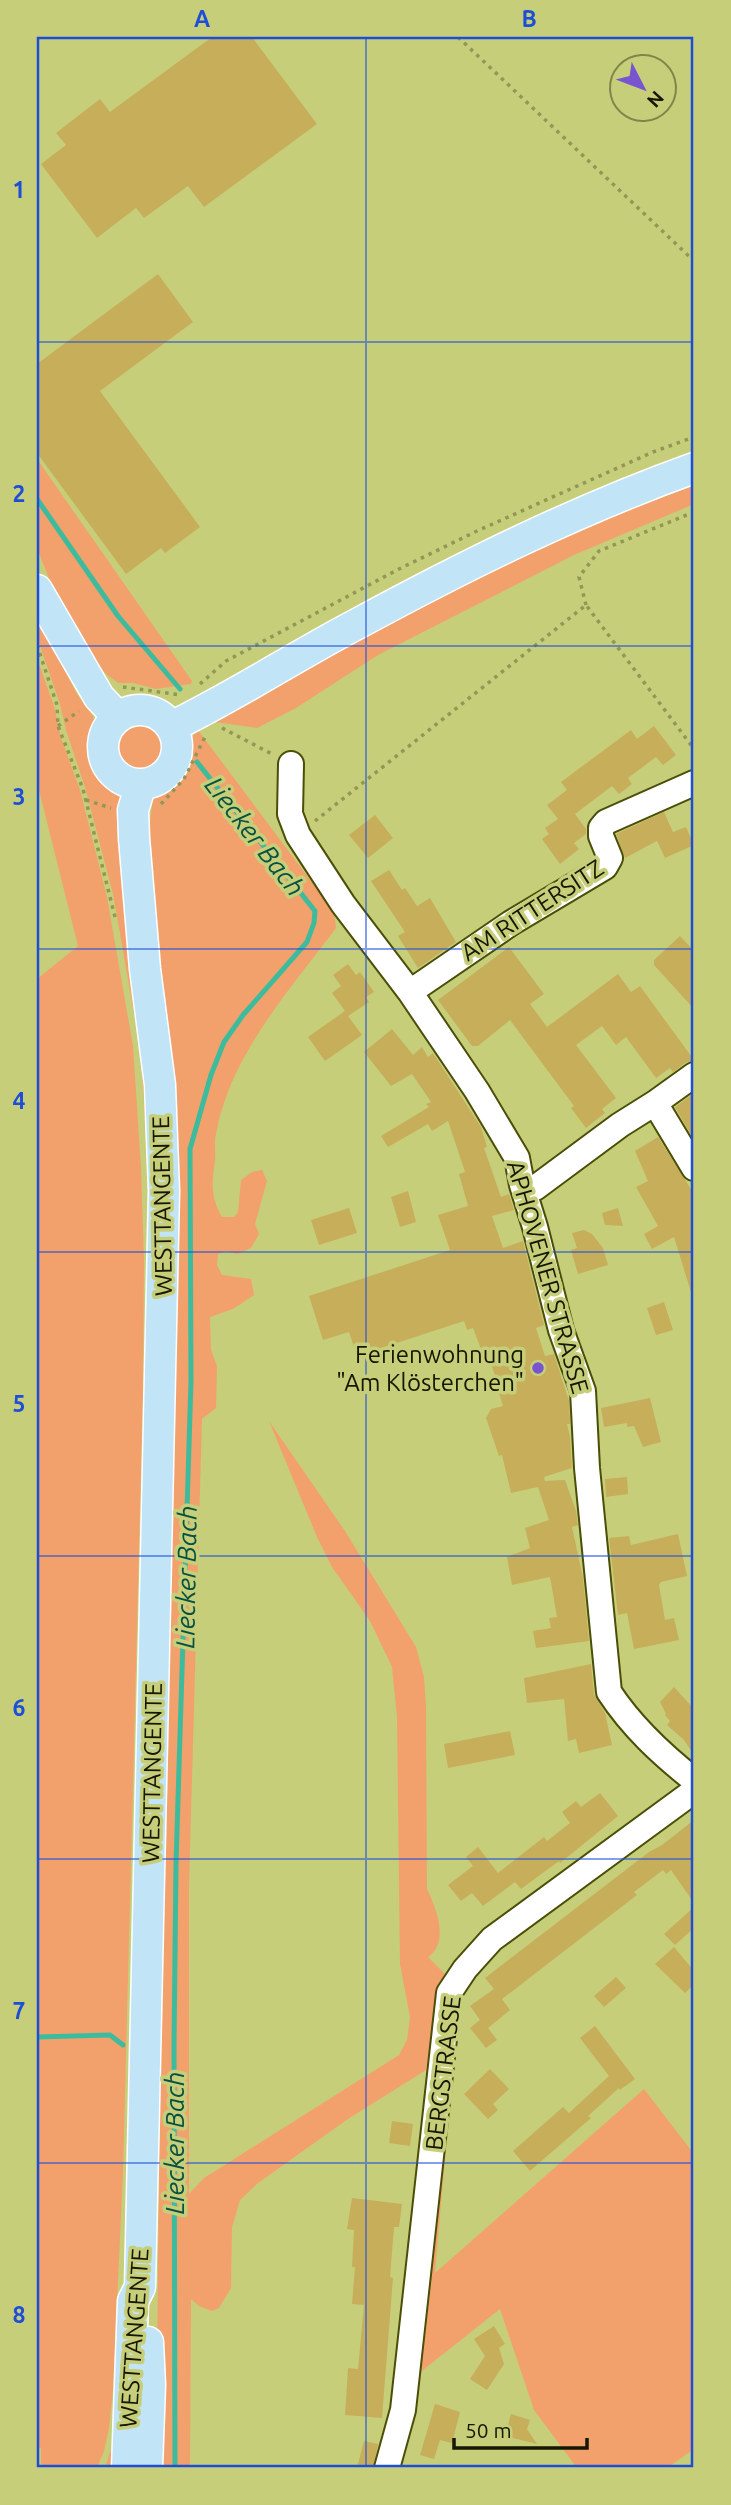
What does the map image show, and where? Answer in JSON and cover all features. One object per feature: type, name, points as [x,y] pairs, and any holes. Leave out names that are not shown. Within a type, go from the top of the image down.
[{"type":"main road","points":[[37,590],[108,707],[103,754],[107,764],[137,797],[162,776],[175,759],[176,737],[190,717],[468,565],[533,533],[694,468]]},
{"type":"main road","points":[[108,707],[129,711],[141,709],[163,718],[190,717]]},
{"type":"main road","name":"WESTTANGENTE","points":[[124,2460],[133,2301],[140,2287],[164,1191],[160,1085],[145,969],[137,797]]},
{"type":"main road","points":[[140,2287],[147,2301],[147,2468]]},
{"type":"street","name":"APHOVENER STRASSE","points":[[291,764],[290,814],[298,835],[343,904],[410,992],[477,1091],[517,1158],[561,1330],[583,1391],[587,1468],[610,1692],[625,1717],[663,1755],[694,1780]]},
{"type":"street","name":"AM RITTERSITZ","points":[[410,992],[510,923],[606,867],[610,858],[601,836],[601,828],[606,822],[694,783]]},
{"type":"street","points":[[525,1191],[535,1188],[620,1125],[655,1104],[694,1075]]},
{"type":"street","points":[[655,1104],[694,1168]]},
{"type":"street","name":"BERGSTRASSE","points":[[387,2468],[403,2410],[449,1993],[465,1969],[492,1939],[694,1791]]},
{"type":"path","points":[[458,37],[694,261]]},
{"type":"path","points":[[86,800],[110,808],[137,797],[155,810],[184,779],[190,717],[226,661],[399,569],[477,531],[628,463],[694,437]]},
{"type":"path","points":[[694,512],[599,551],[579,577],[586,605],[694,749]]},
{"type":"path","points":[[298,835],[586,605]]},
{"type":"path","points":[[37,645],[57,705],[58,726],[86,800],[116,921]]},
{"type":"path","points":[[58,726],[108,707],[111,685],[222,728],[291,764]]},
{"type":"shaded area","points":[[37,459],[192,681],[191,684],[156,689],[133,683],[118,683],[85,651],[68,627],[37,548]]},
{"type":"shaded area","points":[[694,484],[694,504],[574,555],[378,655],[296,708],[257,728],[215,722],[373,628],[458,582],[558,537]]},
{"type":"shaded area","points":[[37,616],[77,694],[93,716],[96,732],[91,745],[96,766],[106,782],[120,793],[123,893],[152,1125],[131,2298],[114,2468],[105,2468],[113,2443],[127,2260],[149,1186],[141,1053],[113,894],[85,787],[37,637]]},
{"type":"shaded area","points":[[37,658],[80,790],[107,897],[133,1046],[141,1167],[144,1260],[143,1394],[123,2173],[113,2390],[109,2428],[97,2468],[41,2468],[41,2448],[37,2447],[37,979],[78,946],[37,782]]},
{"type":"shaded area","points":[[139,722],[157,729],[164,747],[157,765],[139,772],[121,765],[114,747],[121,729]]},
{"type":"shaded area","points":[[198,730],[334,912],[336,928],[248,1050],[223,1105],[215,1137],[213,1189],[222,1217],[234,1217],[238,1212],[241,1180],[252,1172],[262,1170],[267,1181],[255,1224],[259,1234],[251,1248],[237,1254],[226,1251],[218,1254],[217,1265],[222,1275],[251,1279],[254,1295],[233,1309],[210,1317],[211,1350],[217,1366],[216,1408],[202,1419],[189,1888],[189,2194],[204,2178],[399,2055],[407,2040],[410,2017],[400,1964],[397,1717],[392,1667],[370,1621],[332,1567],[317,1537],[269,1421],[345,1531],[416,1647],[424,1677],[426,1706],[427,1889],[437,1915],[440,1934],[435,1951],[428,1957],[445,1974],[439,1986],[426,2070],[348,2119],[258,2183],[240,2200],[232,2227],[231,2288],[219,2308],[212,2311],[199,2306],[191,2299],[190,2468],[156,2468],[160,2063],[174,1436],[175,1216],[148,876],[149,829],[154,790],[173,775],[189,741]]},
{"type":"shaded area","points":[[451,2089],[435,2273],[644,2089],[694,2154],[694,2449],[667,2468],[577,2468],[534,2410],[500,2309],[418,2374],[433,2183]]},
{"type":"building","points":[[212,37],[252,37],[317,124],[204,207],[188,186],[144,218],[136,208],[97,238],[41,164],[66,145],[56,133],[100,99],[110,112]]},
{"type":"building","points":[[158,274],[193,322],[100,391],[200,527],[165,553],[161,548],[126,574],[37,453],[37,364]]},
{"type":"building","points":[[654,726],[676,755],[663,765],[656,757],[628,778],[632,784],[619,794],[612,786],[575,814],[586,829],[586,834],[574,843],[579,849],[560,864],[542,839],[549,834],[545,828],[558,819],[547,805],[567,790],[561,782],[631,730],[637,739]]},
{"type":"building","points":[[664,812],[673,832],[686,827],[694,845],[665,858],[657,841],[625,858],[616,834]]},
{"type":"building","points":[[375,815],[393,838],[368,858],[349,835]]},
{"type":"building","points":[[389,870],[417,906],[430,898],[456,942],[418,968],[398,936],[405,932],[371,881]]},
{"type":"building","points":[[680,936],[694,951],[694,1009],[654,965],[654,960]]},
{"type":"building","points":[[509,947],[544,994],[530,1004],[547,1027],[618,974],[631,992],[640,986],[694,1060],[673,1072],[670,1068],[656,1078],[626,1037],[616,1045],[602,1026],[576,1045],[616,1098],[602,1109],[605,1113],[586,1128],[571,1108],[574,1106],[510,1020],[478,1046],[472,1046],[438,1000]]},
{"type":"building","points":[[348,964],[356,975],[360,972],[374,992],[366,997],[369,1002],[348,1016],[362,1035],[325,1061],[308,1037],[345,1011],[332,993],[341,986],[333,975]]},
{"type":"building","points":[[392,1029],[413,1055],[422,1047],[428,1057],[433,1053],[481,1127],[487,1147],[484,1148],[501,1197],[509,1194],[514,1210],[492,1216],[503,1248],[523,1241],[544,1325],[536,1328],[545,1356],[554,1354],[569,1401],[570,1424],[567,1424],[572,1468],[544,1477],[545,1481],[565,1480],[576,1511],[578,1525],[572,1527],[583,1578],[589,1641],[536,1648],[533,1631],[551,1628],[549,1618],[557,1617],[550,1577],[512,1585],[507,1557],[530,1548],[525,1528],[549,1520],[538,1487],[511,1493],[502,1455],[499,1456],[486,1418],[491,1409],[503,1406],[499,1393],[501,1392],[488,1356],[484,1357],[473,1328],[467,1330],[464,1321],[357,1356],[349,1332],[323,1340],[309,1296],[450,1250],[438,1215],[468,1206],[459,1174],[465,1172],[448,1121],[432,1131],[428,1124],[388,1147],[381,1136],[429,1107],[426,1104],[431,1102],[412,1074],[391,1086],[364,1052]]},
{"type":"building","points":[[694,1093],[694,1140],[675,1107]]},
{"type":"building","points":[[658,1137],[694,1194],[694,1291],[691,1292],[674,1237],[652,1249],[644,1234],[658,1226],[636,1187],[648,1181],[635,1151]]},
{"type":"building","points":[[408,1191],[416,1222],[400,1227],[391,1197]]},
{"type":"building","points":[[349,1208],[357,1233],[319,1245],[311,1220]]},
{"type":"building","points":[[618,1208],[623,1226],[605,1225],[602,1213]]},
{"type":"building","points":[[584,1230],[592,1234],[603,1248],[608,1265],[578,1274],[571,1250],[577,1248],[572,1233]]},
{"type":"building","points":[[664,1302],[673,1330],[656,1335],[647,1308]]},
{"type":"building","points":[[650,1398],[661,1442],[643,1447],[634,1426],[627,1427],[627,1423],[604,1427],[601,1408]]},
{"type":"building","points":[[627,1477],[628,1494],[606,1497],[605,1479]]},
{"type":"building","points":[[678,1534],[687,1576],[661,1582],[659,1585],[665,1620],[674,1618],[679,1640],[634,1649],[627,1613],[618,1615],[609,1538],[629,1536],[631,1545]]},
{"type":"building","points":[[591,1664],[594,1694],[605,1713],[612,1745],[579,1753],[576,1739],[568,1741],[564,1699],[527,1703],[524,1678]]},
{"type":"building","points":[[674,1687],[694,1709],[694,1755],[684,1740],[667,1725],[670,1721],[660,1702]]},
{"type":"building","points":[[510,1731],[515,1755],[448,1768],[444,1744]]},
{"type":"building","points":[[600,1793],[618,1816],[560,1863],[559,1861],[521,1889],[515,1882],[483,1906],[472,1893],[461,1901],[448,1885],[473,1866],[466,1857],[478,1847],[498,1873],[544,1837],[547,1841],[570,1823],[562,1812],[576,1801],[581,1807]]},
{"type":"building","points":[[694,1820],[694,1903],[671,1870],[666,1874],[663,1870],[634,1892],[637,1895],[502,1999],[510,2010],[488,2028],[497,2040],[486,2048],[470,2028],[480,2020],[470,2006],[494,1989],[485,1978]]},
{"type":"building","points":[[694,1907],[694,1928],[675,1945],[664,1934]]},
{"type":"building","points":[[674,1947],[694,1971],[694,1984],[685,1993],[655,1964]]},
{"type":"building","points":[[616,1977],[626,1988],[604,2007],[594,1996]]},
{"type":"building","points":[[595,2026],[635,2079],[620,2090],[619,2088],[588,2116],[591,2118],[530,2171],[513,2151],[563,2107],[569,2113],[609,2076],[580,2038]]},
{"type":"building","points":[[490,2069],[509,2089],[493,2104],[498,2110],[488,2119],[464,2094]]},
{"type":"building","points":[[392,2121],[413,2124],[410,2146],[389,2143]]},
{"type":"building","points":[[352,2198],[402,2204],[399,2227],[394,2227],[390,2277],[393,2278],[382,2418],[345,2415],[348,2368],[358,2369],[364,2305],[352,2304],[354,2230],[347,2229]]},
{"type":"building","points":[[494,2326],[505,2344],[499,2348],[504,2364],[487,2390],[470,2379],[485,2356],[474,2339]]},
{"type":"building","points":[[435,2404],[460,2412],[452,2443],[440,2440],[434,2459],[420,2455]]},
{"type":"building","points":[[511,2414],[530,2420],[527,2429],[537,2444],[505,2436]]},
{"type":"building","points":[[364,2441],[378,2444],[373,2468],[357,2468]]},
{"type":"waterway","name":"Liecker Bach","points":[[37,499],[118,616],[180,689]]},
{"type":"waterway","name":"Liecker Bach","points":[[175,2468],[176,1864],[191,1381],[190,1149],[211,1075],[224,1042],[243,1015],[307,942],[315,911],[197,762]]},
{"type":"waterway","points":[[37,2037],[110,2035],[123,2045]]},
{"type":"place","name":"Ferienwohnung \"Am Klösterchen\"","points":[[538,1368]]}]
